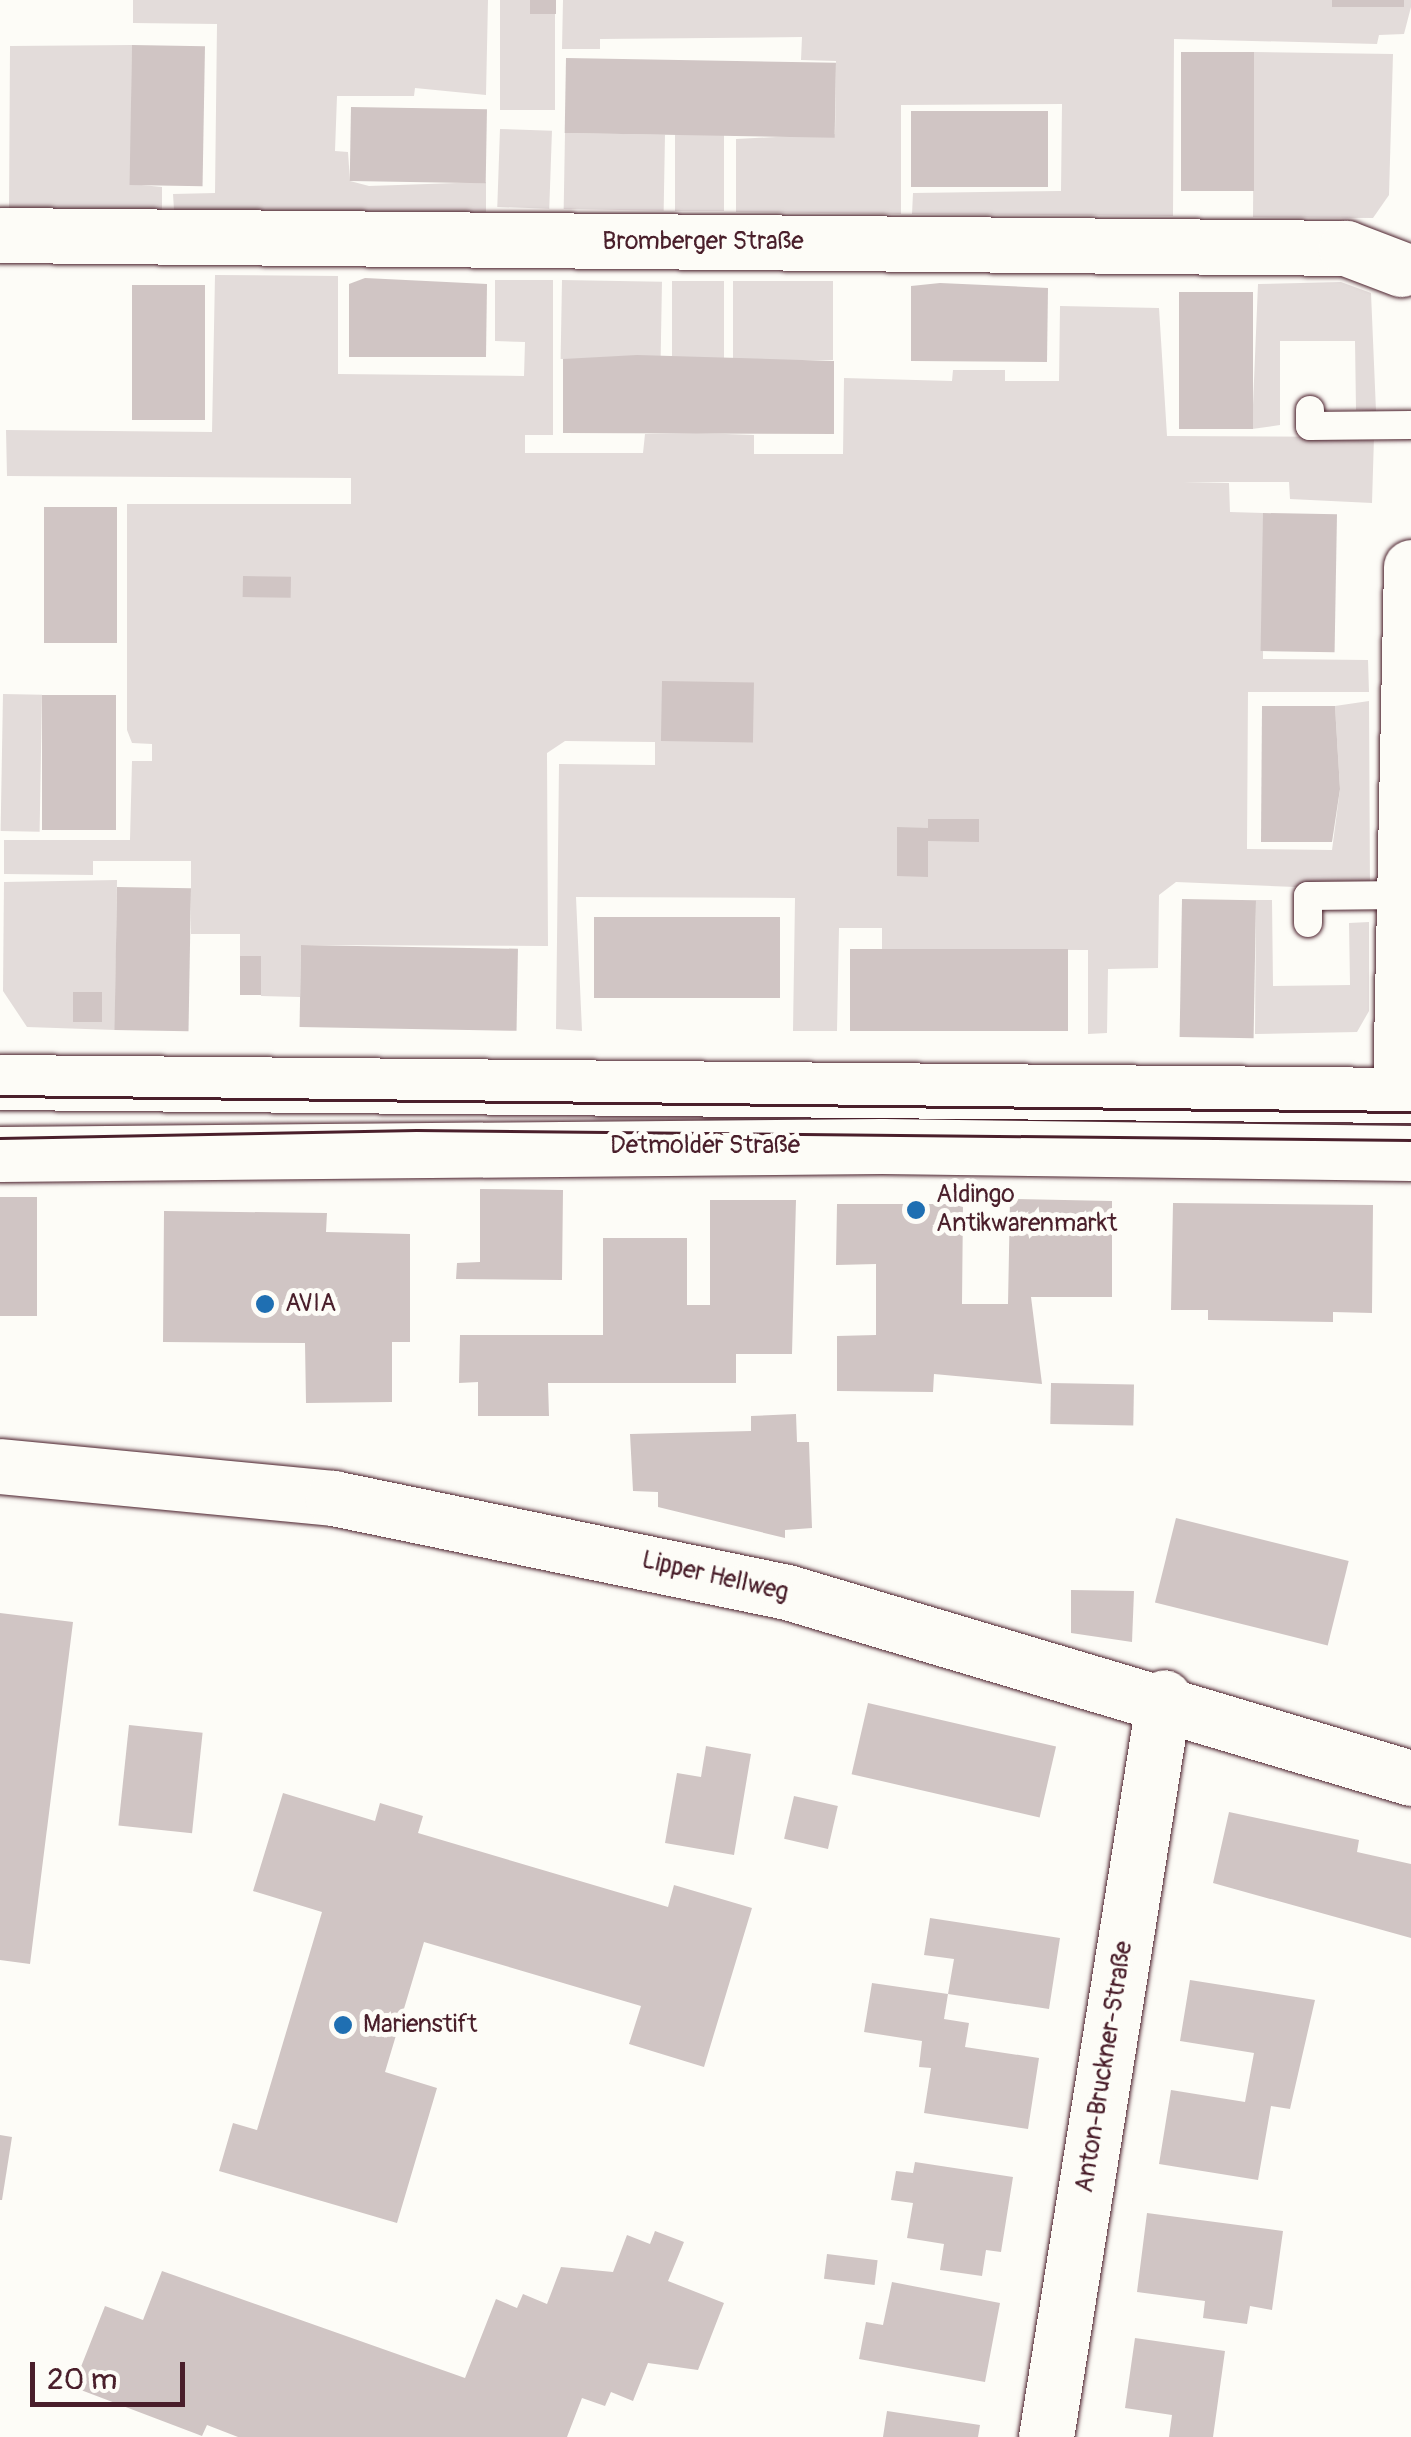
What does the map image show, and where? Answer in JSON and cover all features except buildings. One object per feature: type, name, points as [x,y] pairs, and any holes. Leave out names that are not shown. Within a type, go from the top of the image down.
[{"type":"street","name":"Bromberger Straße","points":[[0,235],[1346,248],[1408,277]]},
{"type":"street","points":[[0,1082],[1405,1096],[1404,895],[1411,567]]},
{"type":"street","name":"Detmolder Straße","points":[[0,1154],[822,1146],[1411,1153]]},
{"type":"street","name":"Lipper Hellweg","points":[[0,1466],[277,1491],[545,1539],[787,1592],[1164,1697],[1411,1778]]},
{"type":"street","name":"Anton-Bruckner-Straße","points":[[1046,2437],[1164,1697]]},
{"type":"lane","points":[[1310,410],[1310,426],[1411,425]]},
{"type":"lane","points":[[1308,923],[1308,896],[1404,895]]},
{"type":"shaded area","points":[[133,0],[488,0],[486,95],[415,88],[414,96],[337,96],[335,151],[348,152],[350,181],[369,186],[486,182],[486,212],[174,210],[173,194],[215,193],[217,24],[133,23]]},
{"type":"shaded area","points":[[500,0],[555,0],[555,110],[500,110]]},
{"type":"shaded area","points":[[563,0],[1411,0],[1411,7],[1404,34],[1379,35],[1377,44],[1174,39],[1173,216],[912,214],[913,193],[1061,191],[1062,104],[901,105],[901,214],[736,212],[736,139],[835,134],[836,61],[801,60],[802,37],[600,39],[600,49],[562,49]]},
{"type":"shaded area","points":[[132,45],[131,184],[162,187],[162,211],[9,208],[10,46]]},
{"type":"shaded area","points":[[1254,52],[1393,54],[1389,195],[1373,218],[1253,217]]},
{"type":"shaded area","points":[[500,129],[552,131],[549,209],[497,207]]},
{"type":"shaded area","points":[[565,133],[665,135],[664,211],[564,209]]},
{"type":"shaded area","points":[[675,134],[724,134],[724,211],[675,211]]},
{"type":"shaded area","points":[[215,275],[338,276],[338,374],[524,376],[525,342],[495,341],[495,280],[553,280],[553,435],[525,435],[525,453],[643,453],[645,434],[697,433],[754,435],[754,454],[843,454],[844,378],[952,381],[953,370],[1005,370],[1005,381],[1059,381],[1060,306],[1159,308],[1167,436],[1374,437],[1372,503],[1290,499],[1289,482],[1183,482],[1229,483],[1230,512],[1263,513],[1263,659],[1368,660],[1369,692],[1248,692],[1247,849],[1332,850],[1340,789],[1335,706],[1369,701],[1370,890],[1176,882],[1159,895],[1158,968],[1108,969],[1107,1033],[1088,1034],[1088,950],[882,949],[882,928],[839,928],[837,1031],[793,1031],[795,898],[576,897],[582,1031],[556,1029],[559,764],[655,765],[655,742],[565,741],[547,753],[548,946],[301,945],[300,997],[261,996],[261,957],[240,956],[240,934],[191,934],[191,861],[93,861],[93,875],[4,874],[4,840],[130,840],[132,761],[152,761],[152,744],[132,743],[127,730],[127,504],[351,504],[351,478],[7,476],[6,430],[212,432]]},
{"type":"shaded area","points":[[562,280],[662,282],[661,361],[561,359]]},
{"type":"shaded area","points":[[672,281],[724,281],[724,360],[672,360]]},
{"type":"shaded area","points":[[733,281],[833,281],[833,360],[733,360]]},
{"type":"shaded area","points":[[1341,282],[1371,293],[1376,411],[1356,410],[1355,341],[1280,341],[1280,425],[1252,429],[1258,284]]},
{"type":"shaded area","points":[[3,694],[42,695],[40,832],[1,831]]},
{"type":"shaded area","points":[[117,880],[115,1030],[27,1027],[3,991],[4,882]]},
{"type":"shaded area","points":[[1256,900],[1272,900],[1273,986],[1350,985],[1349,923],[1369,922],[1369,1011],[1357,1032],[1255,1034]]},
{"type":"tram line","points":[[0,1096],[1411,1112]]},
{"type":"tram line","points":[[0,1138],[416,1130],[1411,1140]]},
{"type":"place","name":"Aldingo Antikwarenmarkt","points":[[916,1210]]},
{"type":"place","name":"AVIA","points":[[265,1304]]},
{"type":"place","name":"Marienstift","points":[[343,2025]]}]
